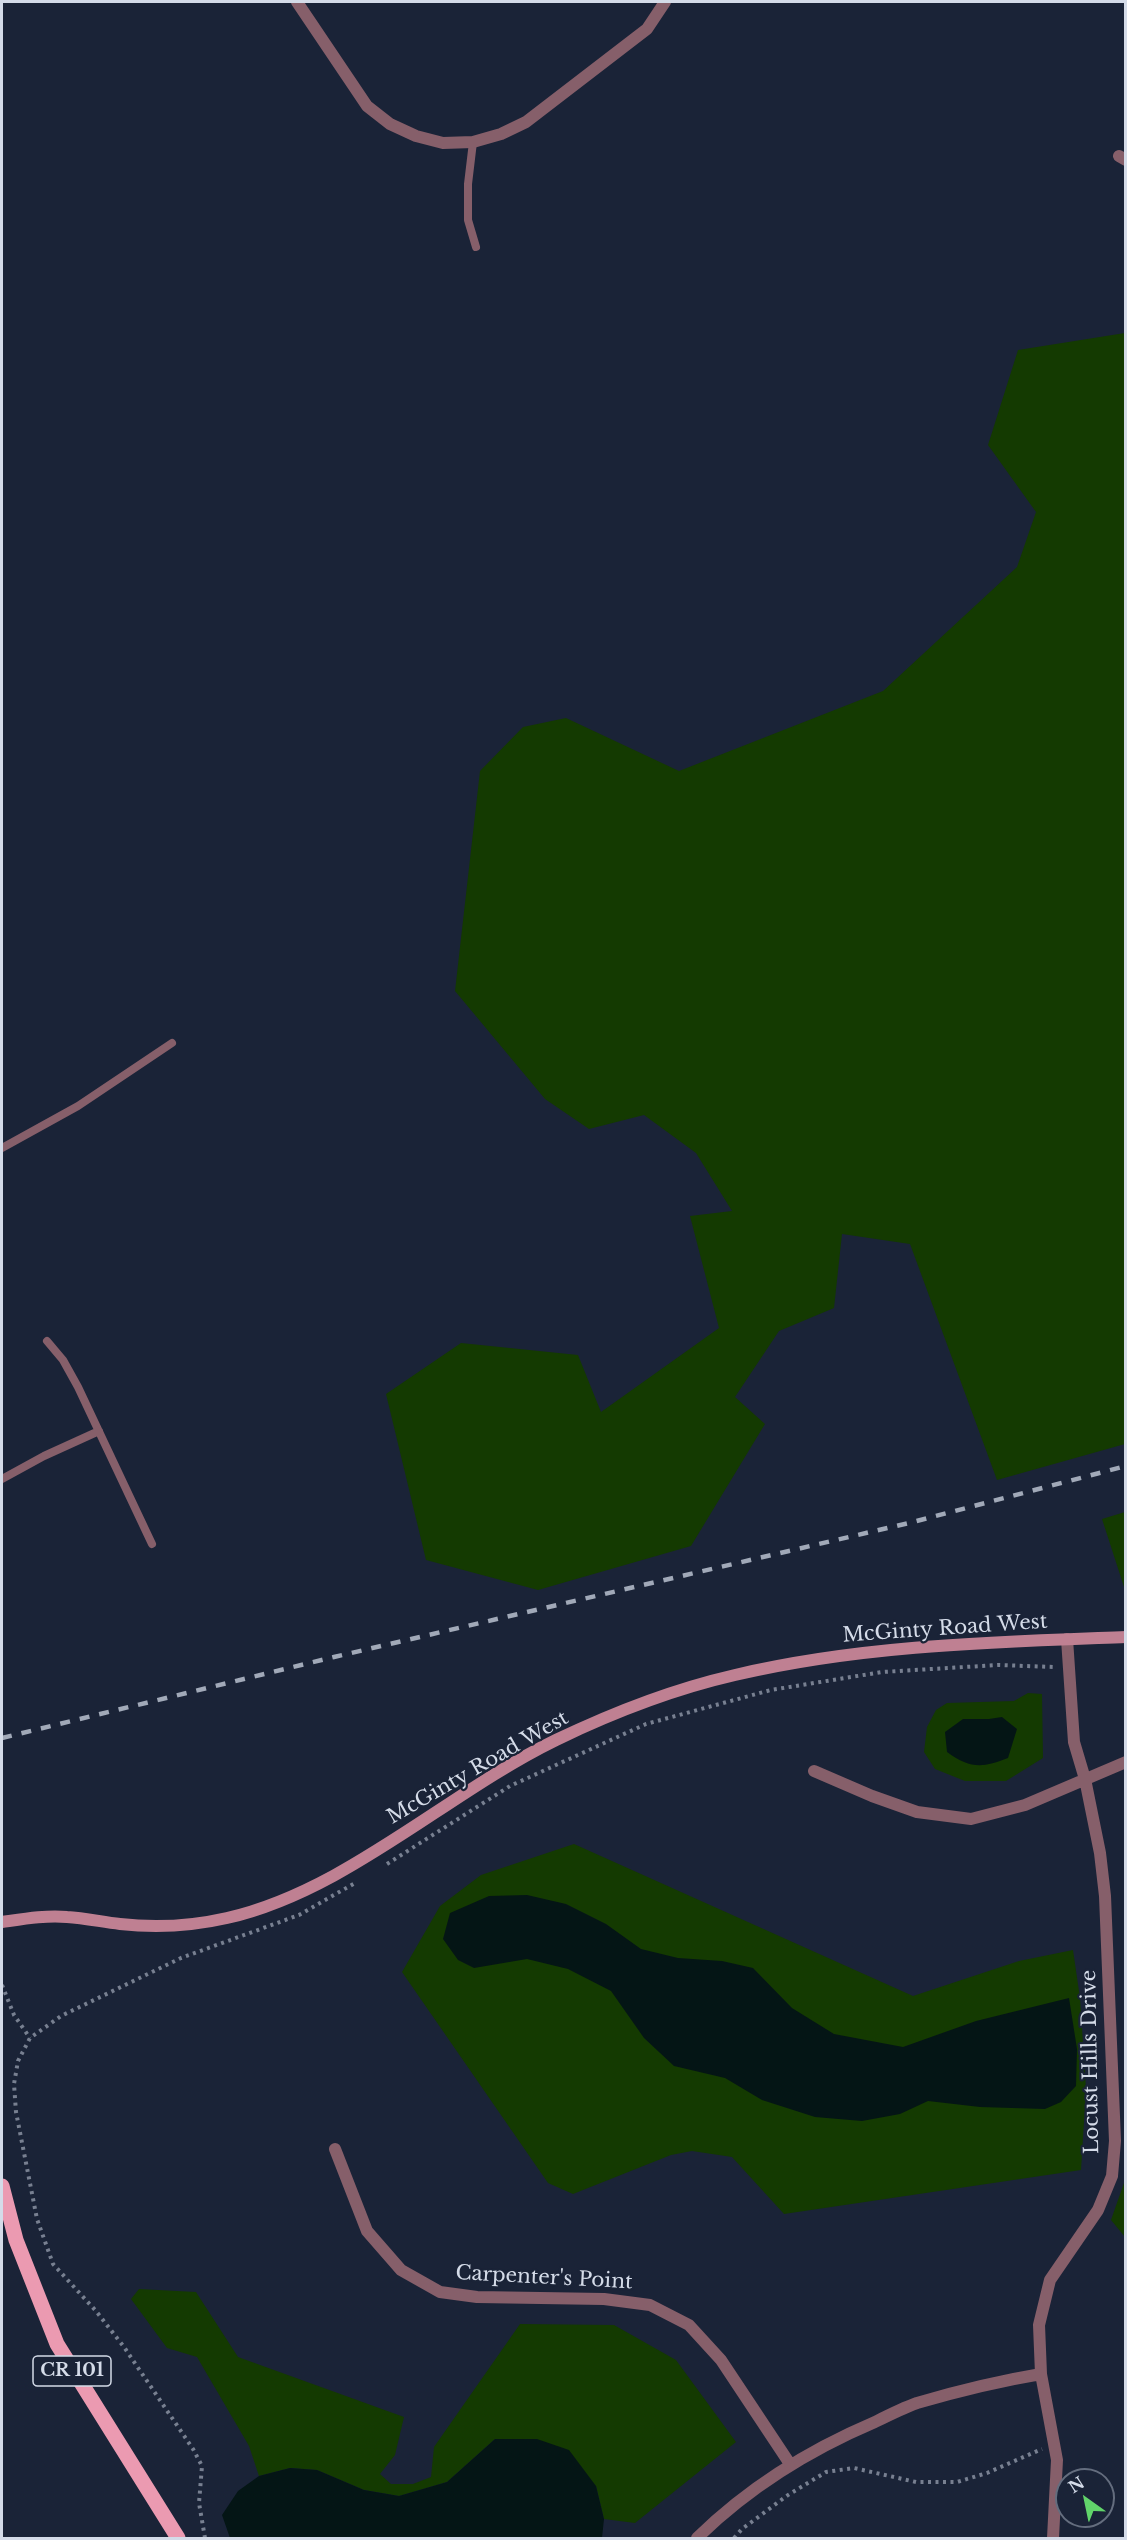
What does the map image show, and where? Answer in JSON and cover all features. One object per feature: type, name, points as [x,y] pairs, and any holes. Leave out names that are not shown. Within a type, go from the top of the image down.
[{"type":"main road","name":"McGinty Road West","points":[[2,1922],[65,1917],[125,1925],[191,1924],[226,1918],[286,1899],[359,1860],[554,1741],[649,1701],[732,1675],[900,1648],[1125,1637]]},
{"type":"main road","name":"CR 101","points":[[2,2186],[16,2240],[57,2344],[178,2538]]},
{"type":"street","points":[[297,2],[367,106],[390,124],[416,136],[443,143],[473,142],[501,134],[535,116],[647,29],[665,2]]},
{"type":"street","name":"Locust Hills Drive","points":[[1053,2538],[1058,2460],[1041,2374],[1039,2325],[1050,2280],[1098,2210],[1112,2176],[1115,2141],[1105,1896],[1100,1853],[1085,1779],[1074,1742],[1067,1639]]},
{"type":"street","points":[[814,1771],[917,1812],[971,1818],[1025,1806],[1125,1762]]},
{"type":"street","name":"Carpenter's Point","points":[[335,2149],[368,2231],[401,2270],[440,2292],[477,2297],[604,2299],[650,2305],[689,2325],[722,2360],[790,2464]]},
{"type":"street","points":[[697,2538],[718,2517],[790,2464],[851,2432],[915,2404],[994,2382],[1041,2374]]},
{"type":"lane","points":[[473,142],[468,184],[468,220],[476,248]]},
{"type":"lane","points":[[2,1148],[78,1106],[172,1043]]},
{"type":"lane","points":[[47,1341],[63,1360],[152,1544]]},
{"type":"lane","points":[[2,1479],[99,1431]]},
{"type":"path","points":[[378,1869],[510,1786],[646,1724],[771,1690],[882,1672],[998,1665],[1046,1668],[1069,1666]]},
{"type":"path","points":[[204,2538],[199,2503],[202,2466],[193,2449],[96,2311],[53,2264],[37,2218],[16,2112],[14,2084],[18,2061],[30,2038],[61,2016],[181,1958],[299,1915],[359,1881]]},
{"type":"path","points":[[2,1986],[14,2015],[30,2038]]},
{"type":"path","points":[[734,2538],[742,2529],[788,2495],[826,2472],[854,2468],[916,2482],[957,2482],[987,2473],[1040,2450],[1055,2447]]},
{"type":"green space","points":[[1125,333],[1125,1444],[997,1480],[910,1244],[842,1234],[834,1308],[779,1331],[735,1397],[765,1424],[691,1546],[538,1590],[426,1560],[386,1394],[461,1343],[578,1355],[601,1412],[719,1328],[690,1216],[732,1211],[696,1153],[644,1115],[589,1129],[545,1099],[455,991],[480,771],[523,727],[566,718],[679,771],[883,691],[1017,567],[1036,512],[988,445],[1018,350]]},
{"type":"green space","points":[[1126,1512],[1125,1590],[1102,1519]]},
{"type":"green space","points":[[1028,1693],[1042,1694],[1043,1758],[1006,1781],[965,1781],[935,1769],[924,1752],[927,1727],[936,1710],[947,1703],[1014,1701]]},
{"type":"green space","points":[[574,1844],[913,1996],[1019,1961],[1073,1950],[1080,1998],[1086,2089],[1081,2170],[784,2214],[732,2157],[692,2151],[671,2155],[573,2194],[548,2183],[402,1972],[440,1906],[481,1875]]},
{"type":"green space","points":[[1125,2180],[1125,2237],[1111,2220]]},
{"type":"green space","points":[[139,2289],[196,2292],[238,2357],[404,2417],[395,2455],[380,2474],[391,2484],[413,2484],[431,2477],[434,2447],[520,2324],[614,2325],[676,2360],[736,2442],[635,2523],[604,2519],[596,2486],[495,2439],[447,2482],[399,2496],[364,2490],[317,2470],[290,2468],[259,2476],[249,2446],[197,2357],[167,2348],[131,2299]]},
{"type":"shaded area","points":[[1002,1717],[1017,1729],[1008,1758],[991,1764],[977,1765],[963,1762],[947,1752],[945,1732],[963,1719]]},
{"type":"shaded area","points":[[527,1895],[566,1904],[606,1924],[641,1949],[678,1958],[722,1961],[753,1968],[792,2008],[834,2034],[903,2047],[976,2021],[1069,1998],[1077,2049],[1076,2086],[1061,2102],[1045,2109],[980,2107],[928,2101],[900,2114],[862,2121],[815,2117],[762,2100],[725,2078],[674,2066],[644,2038],[611,1991],[568,1969],[527,1959],[474,1968],[458,1960],[443,1939],[450,1913],[489,1896]]},
{"type":"shaded area","points":[[495,2439],[537,2439],[569,2450],[596,2486],[604,2519],[602,2538],[230,2538],[222,2515],[238,2491],[259,2476],[290,2468],[317,2470],[364,2490],[399,2496],[447,2482]]},
{"type":"railway","points":[[2,1738],[334,1657],[909,1523],[1126,1466]]}]
